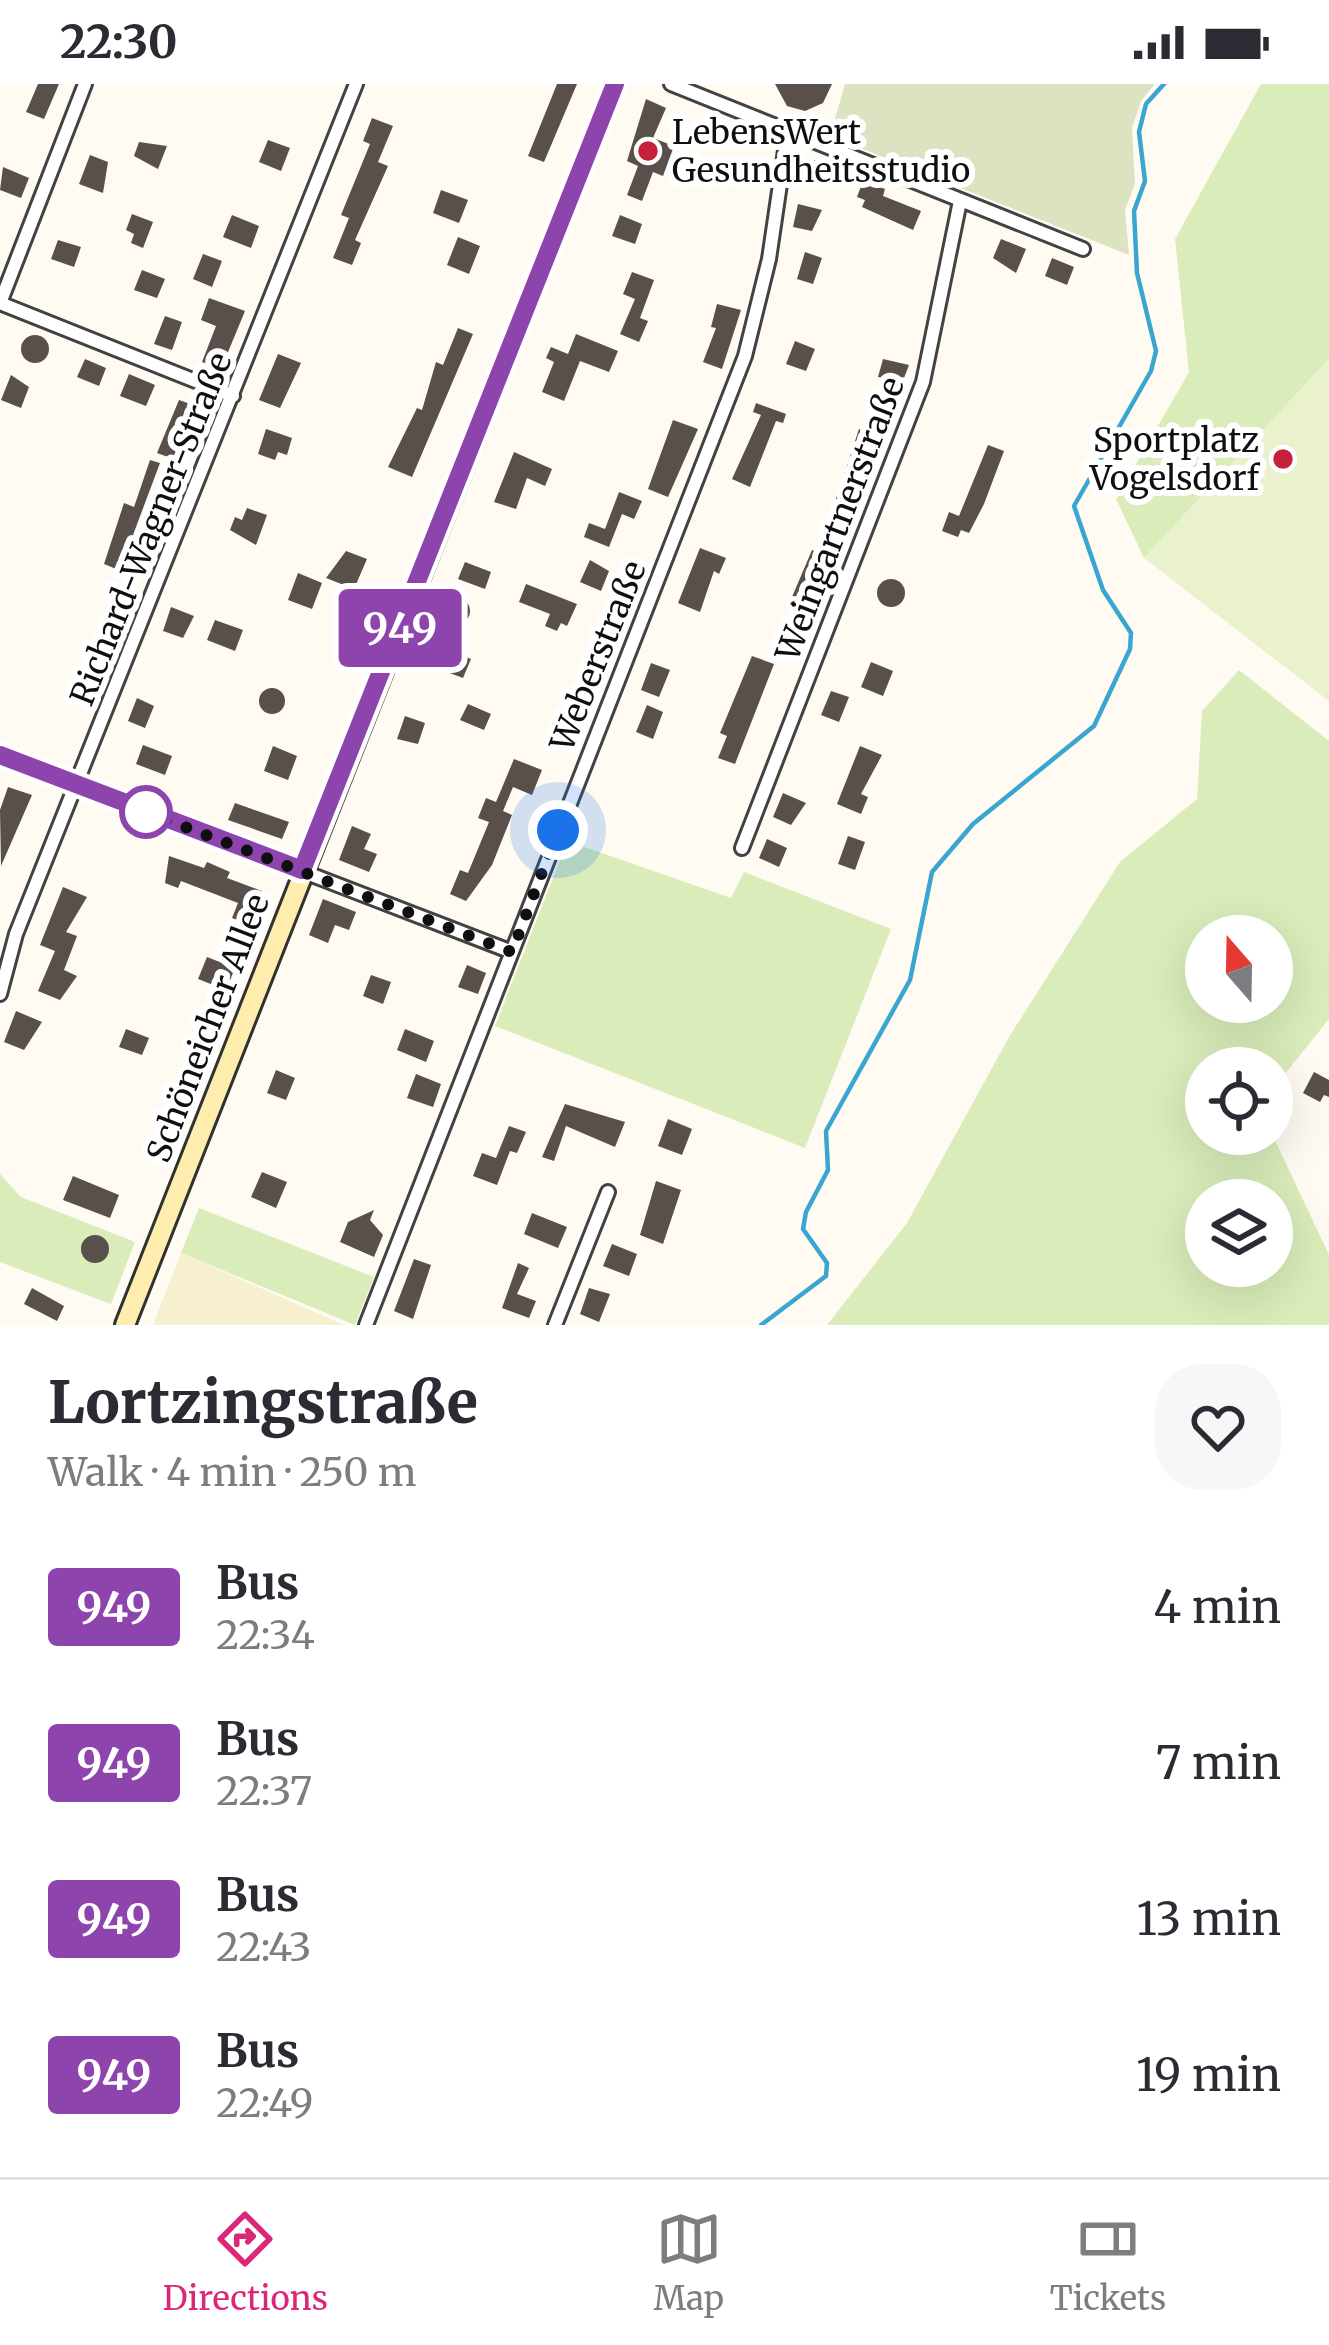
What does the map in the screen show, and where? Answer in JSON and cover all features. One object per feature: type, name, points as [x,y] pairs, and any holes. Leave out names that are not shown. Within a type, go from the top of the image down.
[{"type":"street","points":[[86,84],[0,303],[233,396]]},
{"type":"street","name":"Richard-Wagner-Straße","points":[[0,994],[16,934],[356,84]]},
{"type":"street","name":"Schöneicher Allee","points":[[125,1325],[615,84]]},
{"type":"street","points":[[671,84],[1083,249]]},
{"type":"street","name":"Weberstraße","points":[[366,1325],[746,356],[770,259],[788,130]]},
{"type":"street","name":"Weingartnerstraße","points":[[742,848],[923,382],[960,201]]},
{"type":"street","points":[[0,755],[512,952]]},
{"type":"street","points":[[555,1325],[608,1192]]},
{"type":"shaded area","points":[[181,1253],[344,1325],[153,1325]]},
{"type":"green space","points":[[845,84],[1155,84],[1141,101],[1132,128],[1135,184],[1125,210],[1129,255],[830,136]]},
{"type":"green space","points":[[1261,84],[1329,84],[1329,359],[1144,558],[1116,499],[1189,372],[1175,239]]},
{"type":"green space","name":"Sportplatz Vogelsdorf","points":[[1329,359],[1329,701],[1144,558]]},
{"type":"green space","points":[[1239,670],[1329,741],[1329,1019],[1293,1064],[1293,1047],[1185,1047],[1185,1155],[1282,1155],[1329,1255],[1329,1325],[827,1325],[907,1223],[1009,1037],[1120,862],[1197,799],[1202,711]]},
{"type":"green space","points":[[576,844],[731,898],[744,872],[891,929],[805,1148],[495,1026],[564,850]]},
{"type":"green space","points":[[0,1174],[21,1197],[135,1242],[111,1304],[0,1262]]},
{"type":"green space","points":[[199,1208],[374,1277],[355,1325],[181,1253]]},
{"type":"building","points":[[38,84],[59,84],[44,119],[26,112]]},
{"type":"building","points":[[557,84],[577,84],[544,162],[528,156]]},
{"type":"building","points":[[775,84],[832,84],[823,103],[805,111],[787,106]]},
{"type":"building","points":[[646,99],[666,108],[653,138],[674,146],[663,176],[653,172],[642,201],[627,195],[638,166],[627,161]]},
{"type":"building","points":[[372,118],[393,126],[378,162],[388,166],[355,240],[361,243],[352,265],[333,258],[349,218],[341,215],[370,144],[363,141]]},
{"type":"building","points":[[268,140],[290,148],[281,171],[259,162]]},
{"type":"building","points":[[139,142],[167,146],[158,169],[134,156]]},
{"type":"building","points":[[90,155],[108,162],[103,193],[79,184]]},
{"type":"building","points":[[797,160],[819,160],[820,184],[797,184]]},
{"type":"building","points":[[3,167],[29,178],[21,198],[0,190]]},
{"type":"building","points":[[863,181],[885,189],[883,196],[921,211],[913,230],[862,207],[865,200],[857,197]]},
{"type":"building","points":[[441,190],[468,200],[459,223],[433,213]]},
{"type":"building","points":[[798,204],[822,210],[812,231],[793,227]]},
{"type":"building","points":[[132,214],[153,222],[143,248],[131,243],[134,234],[126,230]]},
{"type":"building","points":[[232,215],[259,226],[251,248],[223,237]]},
{"type":"building","points":[[620,215],[642,224],[635,244],[612,236]]},
{"type":"building","points":[[458,237],[480,246],[469,274],[447,265]]},
{"type":"building","points":[[1001,239],[1026,249],[1016,273],[993,258]]},
{"type":"building","points":[[58,240],[81,247],[74,267],[51,259]]},
{"type":"building","points":[[805,252],[822,258],[813,284],[797,279]]},
{"type":"building","points":[[203,254],[222,261],[212,287],[193,279]]},
{"type":"building","points":[[1052,258],[1074,267],[1067,285],[1045,276]]},
{"type":"building","points":[[142,270],[165,279],[157,298],[134,290]]},
{"type":"building","points":[[632,272],[654,280],[640,318],[648,321],[639,342],[620,334],[635,299],[623,294]]},
{"type":"building","points":[[209,298],[245,311],[221,369],[202,362],[216,326],[201,320]]},
{"type":"building","points":[[717,304],[741,310],[722,369],[703,362],[716,328],[711,327]]},
{"type":"building","points":[[165,316],[182,322],[172,350],[154,344]]},
{"type":"building","points":[[458,328],[473,334],[412,477],[388,467],[417,408],[422,410],[436,362],[443,365]]},
{"type":"building","points":[[576,334],[618,351],[609,372],[580,361],[564,401],[542,392],[554,362],[546,358],[551,347],[568,354]]},
{"type":"building","points":[[35,335],[45,339],[49,349],[45,359],[35,363],[25,359],[21,349],[25,339]]},
{"type":"building","points":[[795,341],[815,349],[806,371],[786,364]]},
{"type":"building","points":[[278,354],[301,363],[280,408],[259,400]]},
{"type":"building","points":[[85,359],[106,368],[99,386],[77,377]]},
{"type":"building","points":[[883,359],[909,365],[855,506],[836,499],[859,429],[865,432],[884,378],[878,377]]},
{"type":"building","points":[[129,374],[155,385],[146,406],[120,396]]},
{"type":"building","points":[[11,375],[29,387],[21,408],[1,400]]},
{"type":"building","points":[[179,400],[196,406],[179,461],[157,453]]},
{"type":"building","points":[[756,403],[786,414],[783,423],[776,421],[750,487],[732,479],[761,415],[753,412]]},
{"type":"building","points":[[673,420],[698,429],[668,497],[648,489]]},
{"type":"building","points":[[266,429],[292,438],[287,455],[278,452],[275,460],[258,454]]},
{"type":"building","points":[[988,445],[1004,451],[969,533],[961,530],[958,537],[942,531],[949,512],[959,516]]},
{"type":"building","points":[[514,452],[552,469],[545,486],[527,478],[516,509],[494,502]]},
{"type":"building","points":[[150,460],[160,463],[127,551],[133,554],[126,573],[104,564],[124,503],[134,507]]},
{"type":"building","points":[[619,492],[642,501],[634,519],[622,514],[609,547],[584,537],[589,523],[605,529]]},
{"type":"building","points":[[247,508],[267,515],[256,545],[230,530],[235,517],[242,520]]},
{"type":"building","points":[[700,548],[726,558],[719,574],[714,571],[700,612],[678,603]]},
{"type":"building","points":[[812,550],[833,559],[808,611],[789,604]]},
{"type":"building","points":[[346,551],[367,559],[354,589],[326,578]]},
{"type":"building","points":[[590,560],[609,571],[601,591],[580,582]]},
{"type":"building","points":[[465,562],[491,572],[485,589],[458,579]]},
{"type":"building","points":[[298,573],[322,583],[312,609],[288,600]]},
{"type":"building","points":[[891,579],[901,583],[905,593],[901,603],[891,607],[881,603],[877,593],[881,583]]},
{"type":"building","points":[[526,584],[577,604],[567,626],[561,623],[557,631],[545,626],[550,614],[519,602]]},
{"type":"building","points":[[457,598],[470,611],[457,624],[444,611]]},
{"type":"building","points":[[171,607],[194,616],[183,638],[163,631]]},
{"type":"building","points":[[215,620],[243,630],[235,651],[207,640]]},
{"type":"building","points":[[104,621],[121,627],[85,705],[70,699]]},
{"type":"building","points":[[785,627],[806,635],[798,655],[777,647]]},
{"type":"building","points":[[447,649],[471,659],[463,678],[439,669]]},
{"type":"building","points":[[752,656],[774,664],[735,764],[718,758],[727,736],[720,733]]},
{"type":"building","points":[[871,662],[893,671],[883,696],[861,687]]},
{"type":"building","points":[[651,663],[670,670],[659,697],[641,690]]},
{"type":"building","points":[[272,688],[285,701],[272,714],[259,701]]},
{"type":"building","points":[[831,691],[849,697],[839,722],[821,715]]},
{"type":"building","points":[[137,698],[154,706],[145,728],[128,721]]},
{"type":"building","points":[[468,704],[491,714],[484,730],[460,720]]},
{"type":"building","points":[[647,705],[663,712],[653,739],[636,732]]},
{"type":"building","points":[[405,716],[425,723],[418,744],[397,739]]},
{"type":"building","points":[[143,745],[172,756],[165,775],[136,764]]},
{"type":"building","points":[[273,746],[297,756],[288,780],[264,771]]},
{"type":"building","points":[[860,746],[882,755],[861,794],[868,797],[861,814],[837,804]]},
{"type":"building","points":[[514,759],[542,770],[532,795],[513,787],[503,811],[512,815],[492,865],[466,901],[450,894],[460,870],[468,873],[489,822],[478,818],[486,798],[496,802]]},
{"type":"building","points":[[8,787],[32,795],[1,866],[0,810]]},
{"type":"building","points":[[783,793],[806,803],[791,825],[773,817]]},
{"type":"building","points":[[235,803],[289,822],[282,839],[228,820]]},
{"type":"building","points":[[352,826],[371,834],[364,849],[377,854],[369,872],[339,860]]},
{"type":"building","points":[[848,836],[865,842],[855,870],[838,864]]},
{"type":"building","points":[[767,839],[787,848],[779,867],[759,858]]},
{"type":"building","points":[[169,856],[204,868],[207,862],[230,872],[227,878],[262,891],[249,924],[232,918],[238,903],[181,881],[178,888],[165,883]]},
{"type":"building","points":[[63,887],[87,897],[66,932],[77,936],[64,970],[77,976],[60,1000],[38,991],[55,951],[40,945]]},
{"type":"building","points":[[323,899],[356,912],[349,930],[335,925],[328,943],[309,935]]},
{"type":"building","points":[[207,957],[235,968],[226,990],[198,979]]},
{"type":"building","points":[[467,965],[486,973],[478,994],[458,987]]},
{"type":"building","points":[[371,975],[391,982],[383,1004],[363,996]]},
{"type":"building","points":[[16,1011],[42,1022],[24,1050],[4,1042]]},
{"type":"building","points":[[126,1029],[149,1038],[142,1055],[119,1047]]},
{"type":"building","points":[[405,1029],[434,1041],[426,1062],[397,1050]]},
{"type":"building","points":[[276,1070],[295,1078],[286,1100],[267,1093]]},
{"type":"building","points":[[1314,1072],[1329,1080],[1329,1097],[1324,1095],[1320,1102],[1303,1093]]},
{"type":"building","points":[[416,1074],[441,1084],[433,1107],[407,1098]]},
{"type":"building","points":[[565,1104],[625,1122],[615,1147],[566,1126],[554,1161],[542,1157]]},
{"type":"building","points":[[668,1119],[692,1129],[682,1155],[658,1146]]},
{"type":"building","points":[[509,1126],[526,1132],[517,1153],[510,1151],[497,1185],[473,1176],[482,1153],[496,1158]]},
{"type":"building","points":[[262,1172],[287,1182],[276,1208],[251,1197]]},
{"type":"building","points":[[73,1176],[119,1195],[110,1218],[63,1200]]},
{"type":"building","points":[[656,1181],[681,1190],[663,1244],[640,1235]]},
{"type":"building","points":[[374,1210],[370,1220],[383,1235],[374,1257],[340,1242],[348,1222]]},
{"type":"building","points":[[532,1213],[567,1227],[558,1248],[524,1234]]},
{"type":"building","points":[[95,1235],[105,1239],[109,1249],[105,1259],[95,1263],[85,1259],[81,1249],[85,1239]]},
{"type":"building","points":[[612,1244],[637,1254],[629,1276],[603,1266]]},
{"type":"building","points":[[414,1259],[431,1265],[413,1319],[394,1311]]},
{"type":"building","points":[[518,1263],[529,1268],[517,1294],[536,1301],[529,1318],[502,1308]]},
{"type":"building","points":[[32,1288],[64,1306],[57,1321],[24,1304]]},
{"type":"building","points":[[589,1288],[610,1294],[599,1322],[580,1314]]},
{"type":"waterway","points":[[761,1325],[826,1276],[827,1263],[803,1229],[806,1212],[828,1170],[826,1131],[910,980],[932,872],[973,824],[1094,726],[1130,649],[1131,633],[1103,590],[1074,506],[1151,371],[1156,351],[1137,273],[1134,211],[1145,181],[1139,132],[1146,104],[1164,84]]},
{"type":"bus line","name":"949","points":[[0,755],[302,870],[615,84]]},
{"type":"place","name":"LebensWert Gesundheitsstudio","points":[[648,151]]},
{"type":"place","name":"Sportplatz Vogelsdorf","points":[[1283,459]]},
{"type":"route","points":[[146,812],[512,952],[558,830]]}]
